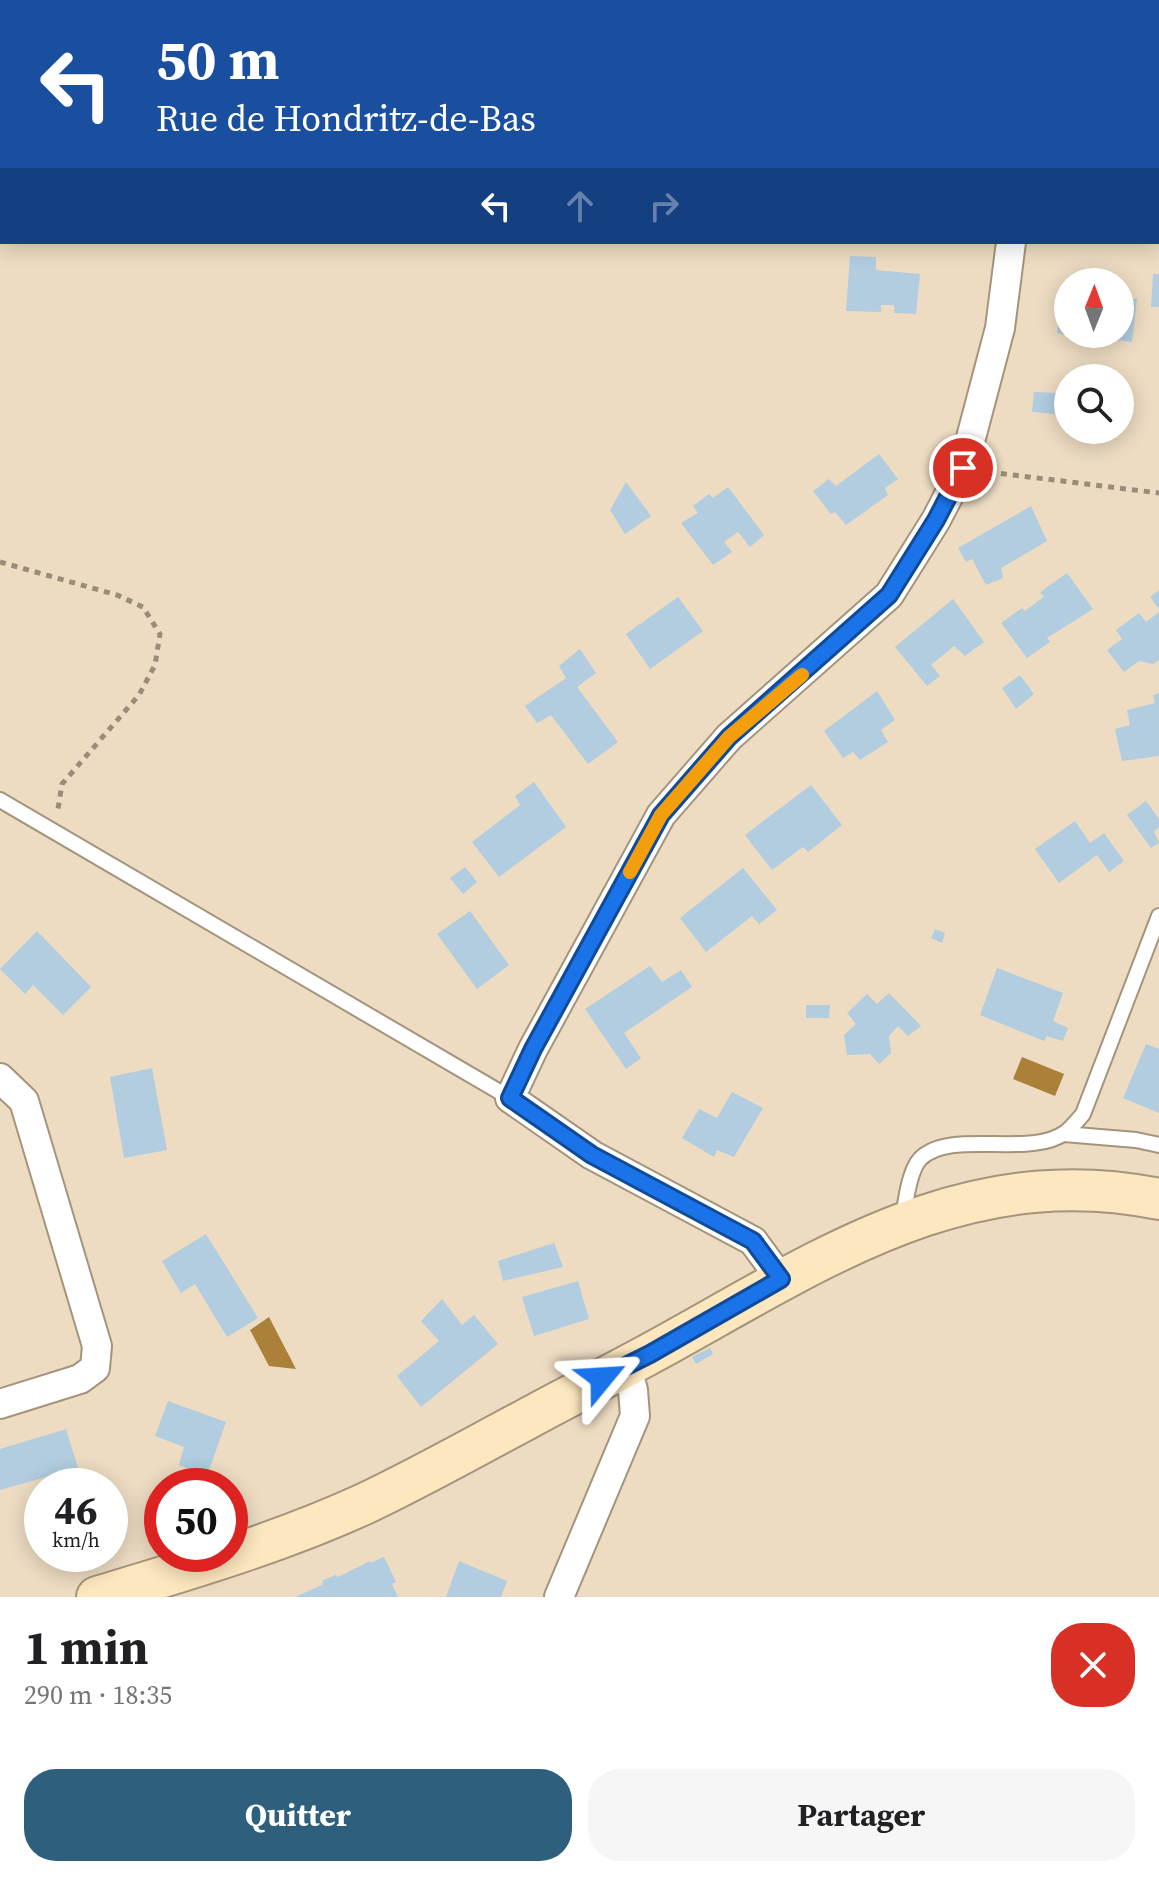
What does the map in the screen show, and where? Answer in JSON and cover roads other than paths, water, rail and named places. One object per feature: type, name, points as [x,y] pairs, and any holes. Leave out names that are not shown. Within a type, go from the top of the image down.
[{"type":"main road","points":[[97,1597],[295,1532],[364,1504],[781,1279],[902,1223],[949,1206],[1024,1192],[1076,1188],[1159,1199]]},
{"type":"street","points":[[781,1279],[753,1241],[592,1155],[510,1098],[533,1049],[661,815],[729,737],[889,595],[936,520],[963,468],[1000,328],[1011,244]]},
{"type":"street","points":[[0,1078],[24,1101],[97,1346],[95,1368],[80,1379],[0,1404]]},
{"type":"street","points":[[559,1597],[635,1416],[633,1390],[626,1365]]},
{"type":"lane","points":[[0,800],[510,1098]]},
{"type":"lane","points":[[1064,1134],[1083,1114],[1159,916]]},
{"type":"lane","points":[[902,1223],[908,1187],[919,1160],[941,1147],[1036,1143],[1064,1134],[1159,1145]]}]
